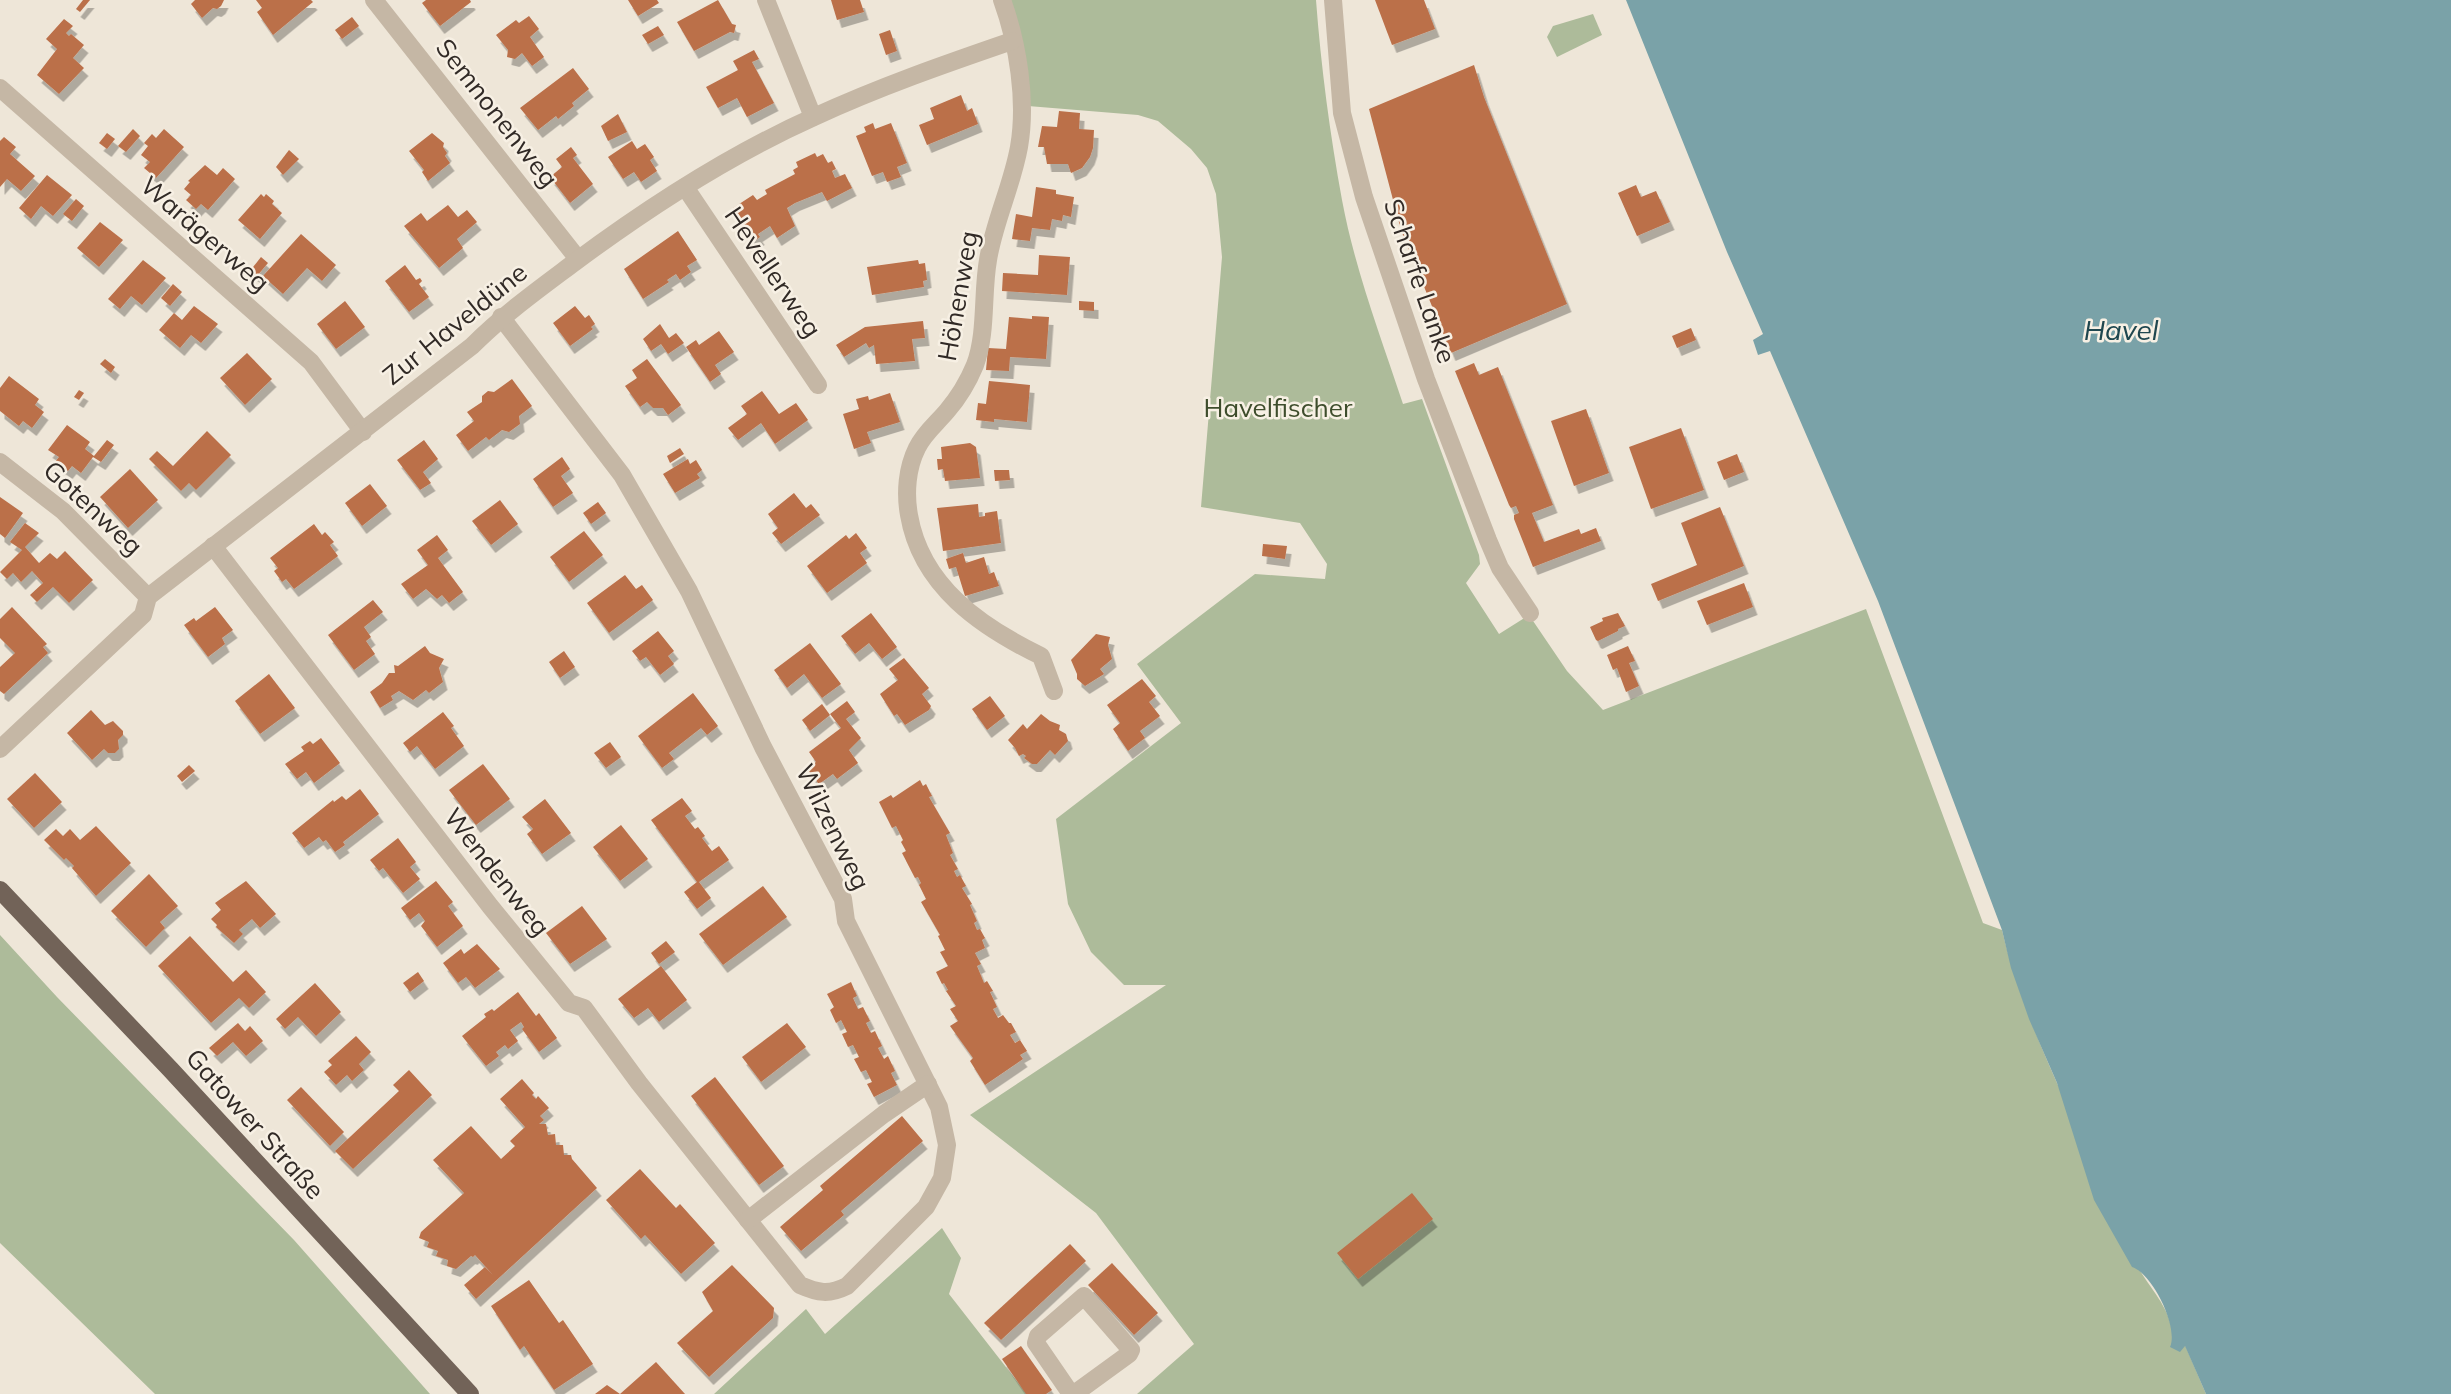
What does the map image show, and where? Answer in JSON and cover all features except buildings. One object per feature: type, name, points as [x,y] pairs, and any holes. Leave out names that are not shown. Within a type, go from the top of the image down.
[{"type":"main road","name":"Gatower Straße","points":[[0,890],[171,1070],[470,1394]]},
{"type":"street","name":"Semnonenweg","points":[[374,0],[578,259]]},
{"type":"street","points":[[766,0],[813,117]]},
{"type":"street","name":"Höhenweg","points":[[1002,0],[1012,41],[1020,94],[1019,146],[988,259],[982,332],[976,362],[965,387],[918,445],[910,464],[906,498],[911,526],[924,562],[946,590],[988,628],[1041,656],[1054,691]]},
{"type":"street","name":"Scharfe Lanke","points":[[1333,0],[1342,113],[1364,197],[1426,379],[1500,568],[1530,613]]},
{"type":"street","name":"Zur Haveldüne","points":[[2,744],[143,615],[148,597],[472,346],[501,317],[631,221],[747,151],[813,117],[897,81],[1012,41]]},
{"type":"street","name":"Warägerweg","points":[[0,88],[311,362],[362,432]]},
{"type":"street","name":"Hevellerweg","points":[[685,187],[818,385]]},
{"type":"street","name":"Wilzenweg","points":[[501,317],[569,403],[629,487],[689,591],[764,747],[843,899],[846,921],[939,1107],[947,1145],[942,1178],[926,1207],[847,1286],[833,1293],[818,1292],[800,1285],[748,1220]]},
{"type":"street","name":"Gotenweg","points":[[0,461],[63,511],[148,597]]},
{"type":"street","name":"Wendenweg","points":[[213,546],[490,906],[569,1003],[584,1008],[639,1083],[748,1220]]},
{"type":"street","points":[[748,1220],[884,1114],[928,1084]]},
{"type":"street","points":[[1084,1296],[1131,1350],[1073,1394],[1036,1343],[1038,1336],[1084,1296]]},
{"type":"green space","name":"Havelfischer","points":[[1011,0],[1316,0],[1330,125],[1342,200],[1354,252],[1403,404],[1422,399],[1479,555],[1480,564],[1466,583],[1499,634],[1529,615],[1567,671],[1603,710],[1866,609],[1983,923],[2002,930],[2021,996],[2134,1259],[2168,1316],[2173,1339],[2185,1345],[2206,1394],[1137,1394],[1194,1344],[1096,1213],[970,1115],[1166,985],[1124,985],[1091,952],[1068,904],[1056,819],[1181,723],[1137,664],[1255,574],[1325,579],[1327,564],[1300,523],[1201,507],[1222,257],[1216,194],[1207,168],[1191,149],[1158,121],[1138,115],[1028,106]]},
{"type":"green space","points":[[1593,14],[1602,35],[1557,57],[1547,37],[1553,26]]},
{"type":"green space","points":[[0,935],[294,1240],[430,1394],[155,1394],[0,1243]]},
{"type":"green space","points":[[942,1228],[961,1258],[949,1294],[1027,1394],[714,1394],[806,1309],[825,1334]]},
{"type":"water","name":"Havel","points":[[1626,0],[2451,0],[2451,1394],[2206,1394],[2185,1346],[2180,1352],[2170,1347],[2171,1327],[2162,1302],[2148,1279],[2132,1267],[2094,1200],[2057,1083],[2029,1019],[2011,968],[2002,930],[1878,601],[1770,351],[1758,355],[1753,340],[1763,334],[1727,252]]}]
